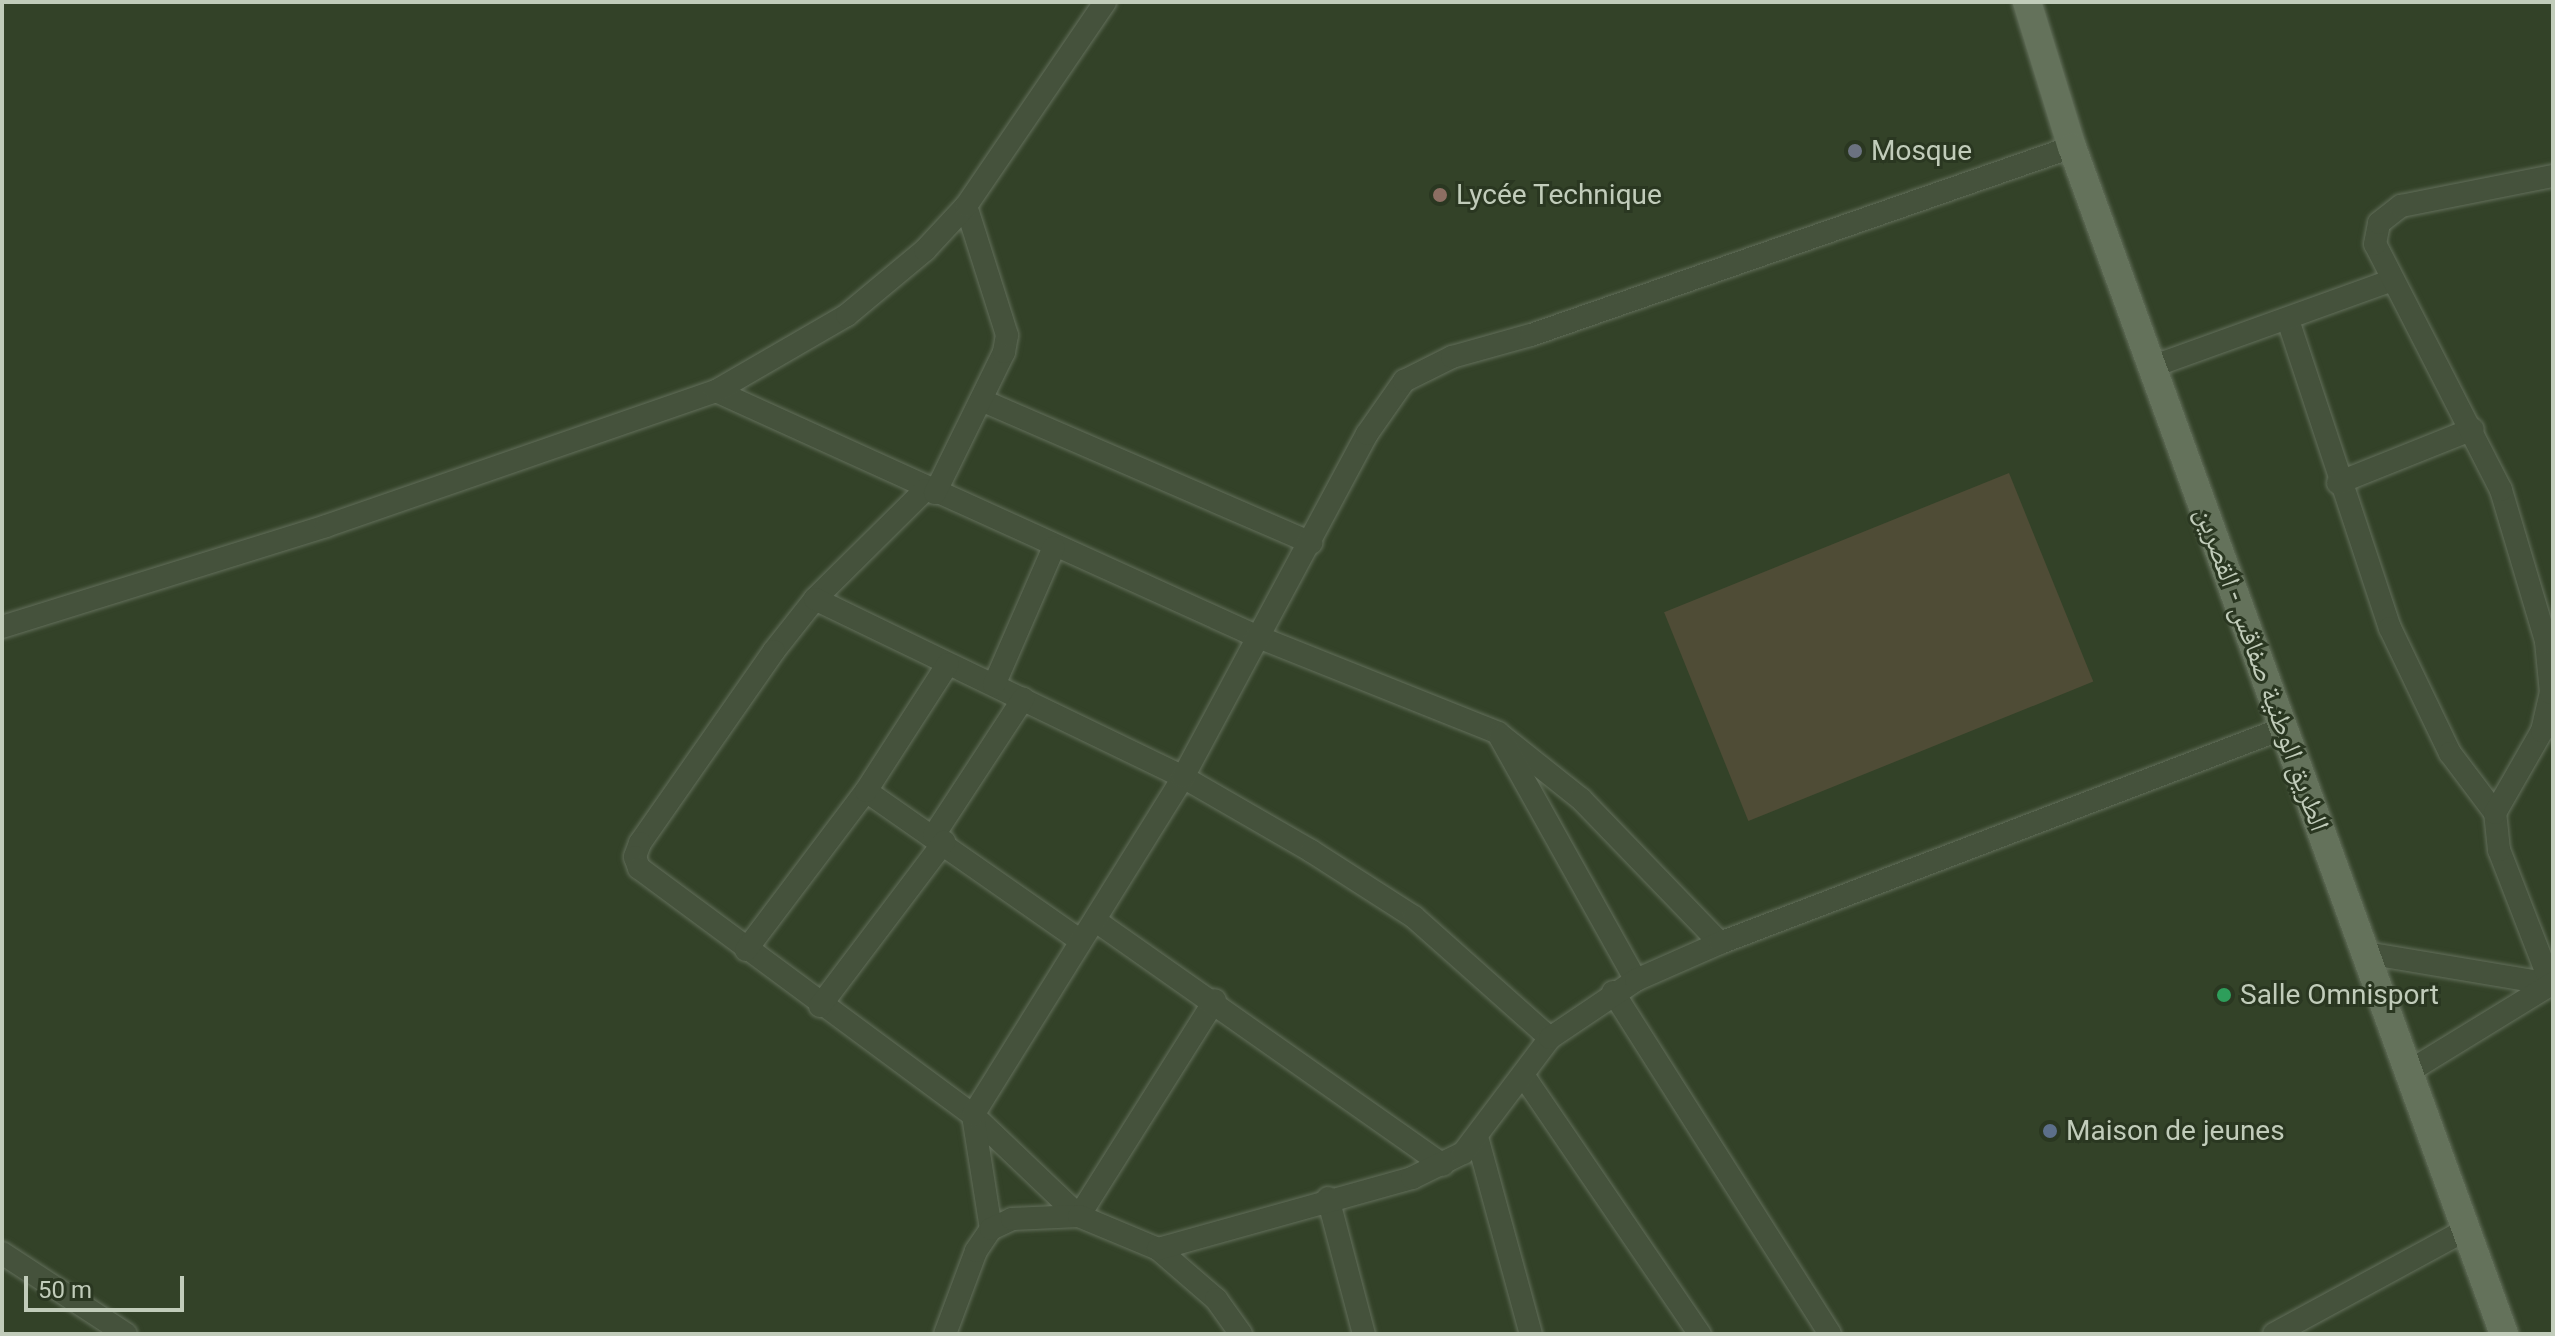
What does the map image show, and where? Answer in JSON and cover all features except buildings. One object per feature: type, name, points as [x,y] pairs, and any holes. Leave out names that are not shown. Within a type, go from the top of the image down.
[{"type":"main road","name":"الطريق الوطنية صفاقس - القصرين","points":[[2027,2],[2072,147],[2504,1334]]},
{"type":"street","points":[[2,627],[326,526],[716,391],[885,287],[966,206],[1105,2]]},
{"type":"street","points":[[991,1229],[973,1115],[1183,777],[1256,636],[1311,543],[1388,399],[1404,381],[1428,366],[2072,147]]},
{"type":"street","points":[[2495,813],[2542,731],[2551,693],[2546,641],[2531,580],[2501,490],[2473,429],[2390,281],[2375,244],[2379,223],[2389,213],[2474,189],[2553,176]]},
{"type":"street","points":[[966,206],[1007,335],[981,400],[930,491],[815,599],[640,843],[635,857],[652,883],[973,1115],[1079,1216],[1158,1249],[1216,1299],[1241,1334]]},
{"type":"street","points":[[2151,367],[2390,281]]},
{"type":"street","points":[[2288,320],[2338,483],[2426,711],[2450,753],[2495,813],[2499,850],[2552,984]]},
{"type":"street","points":[[716,391],[930,491],[1256,636],[1498,733],[1581,799],[1720,943]]},
{"type":"street","points":[[981,400],[1311,543]]},
{"type":"street","points":[[2338,483],[2473,429]]},
{"type":"street","points":[[994,685],[1054,547]]},
{"type":"street","points":[[815,599],[1183,777],[1414,917],[1550,1038]]},
{"type":"street","points":[[746,950],[866,791],[948,664]]},
{"type":"street","points":[[820,1006],[939,838],[1023,699]]},
{"type":"street","points":[[1158,1249],[1443,1165],[1477,1137],[1550,1038],[1613,992],[1636,980],[1720,943],[2284,728]]},
{"type":"street","points":[[1498,733],[1636,980]]},
{"type":"street","points":[[866,791],[939,838],[1081,941]]},
{"type":"street","points":[[1096,921],[1215,1000],[1443,1165]]},
{"type":"street","points":[[2366,953],[2552,984]]},
{"type":"street","points":[[2408,1072],[2552,984]]},
{"type":"street","points":[[1613,992],[1830,1334]]},
{"type":"street","points":[[1079,1216],[1215,1000]]},
{"type":"street","points":[[1523,1075],[1700,1334]]},
{"type":"street","points":[[1477,1137],[1531,1334]]},
{"type":"street","points":[[1328,1198],[1364,1334]]},
{"type":"street","points":[[945,1334],[976,1251],[991,1229],[1040,1215],[1079,1216]]},
{"type":"street","points":[[2274,1334],[2467,1229]]},
{"type":"street","points":[[2,1253],[126,1334]]},
{"type":"shaded area","points":[[2009,473],[2093,682],[1748,821],[1664,612]]},
{"type":"place","name":"Mosque","points":[[1855,151]]},
{"type":"place","name":"Lycée Technique","points":[[1440,195]]},
{"type":"place","name":"Salle Omnisport","points":[[2224,995]]},
{"type":"place","name":"Maison de jeunes","points":[[2050,1131]]}]
